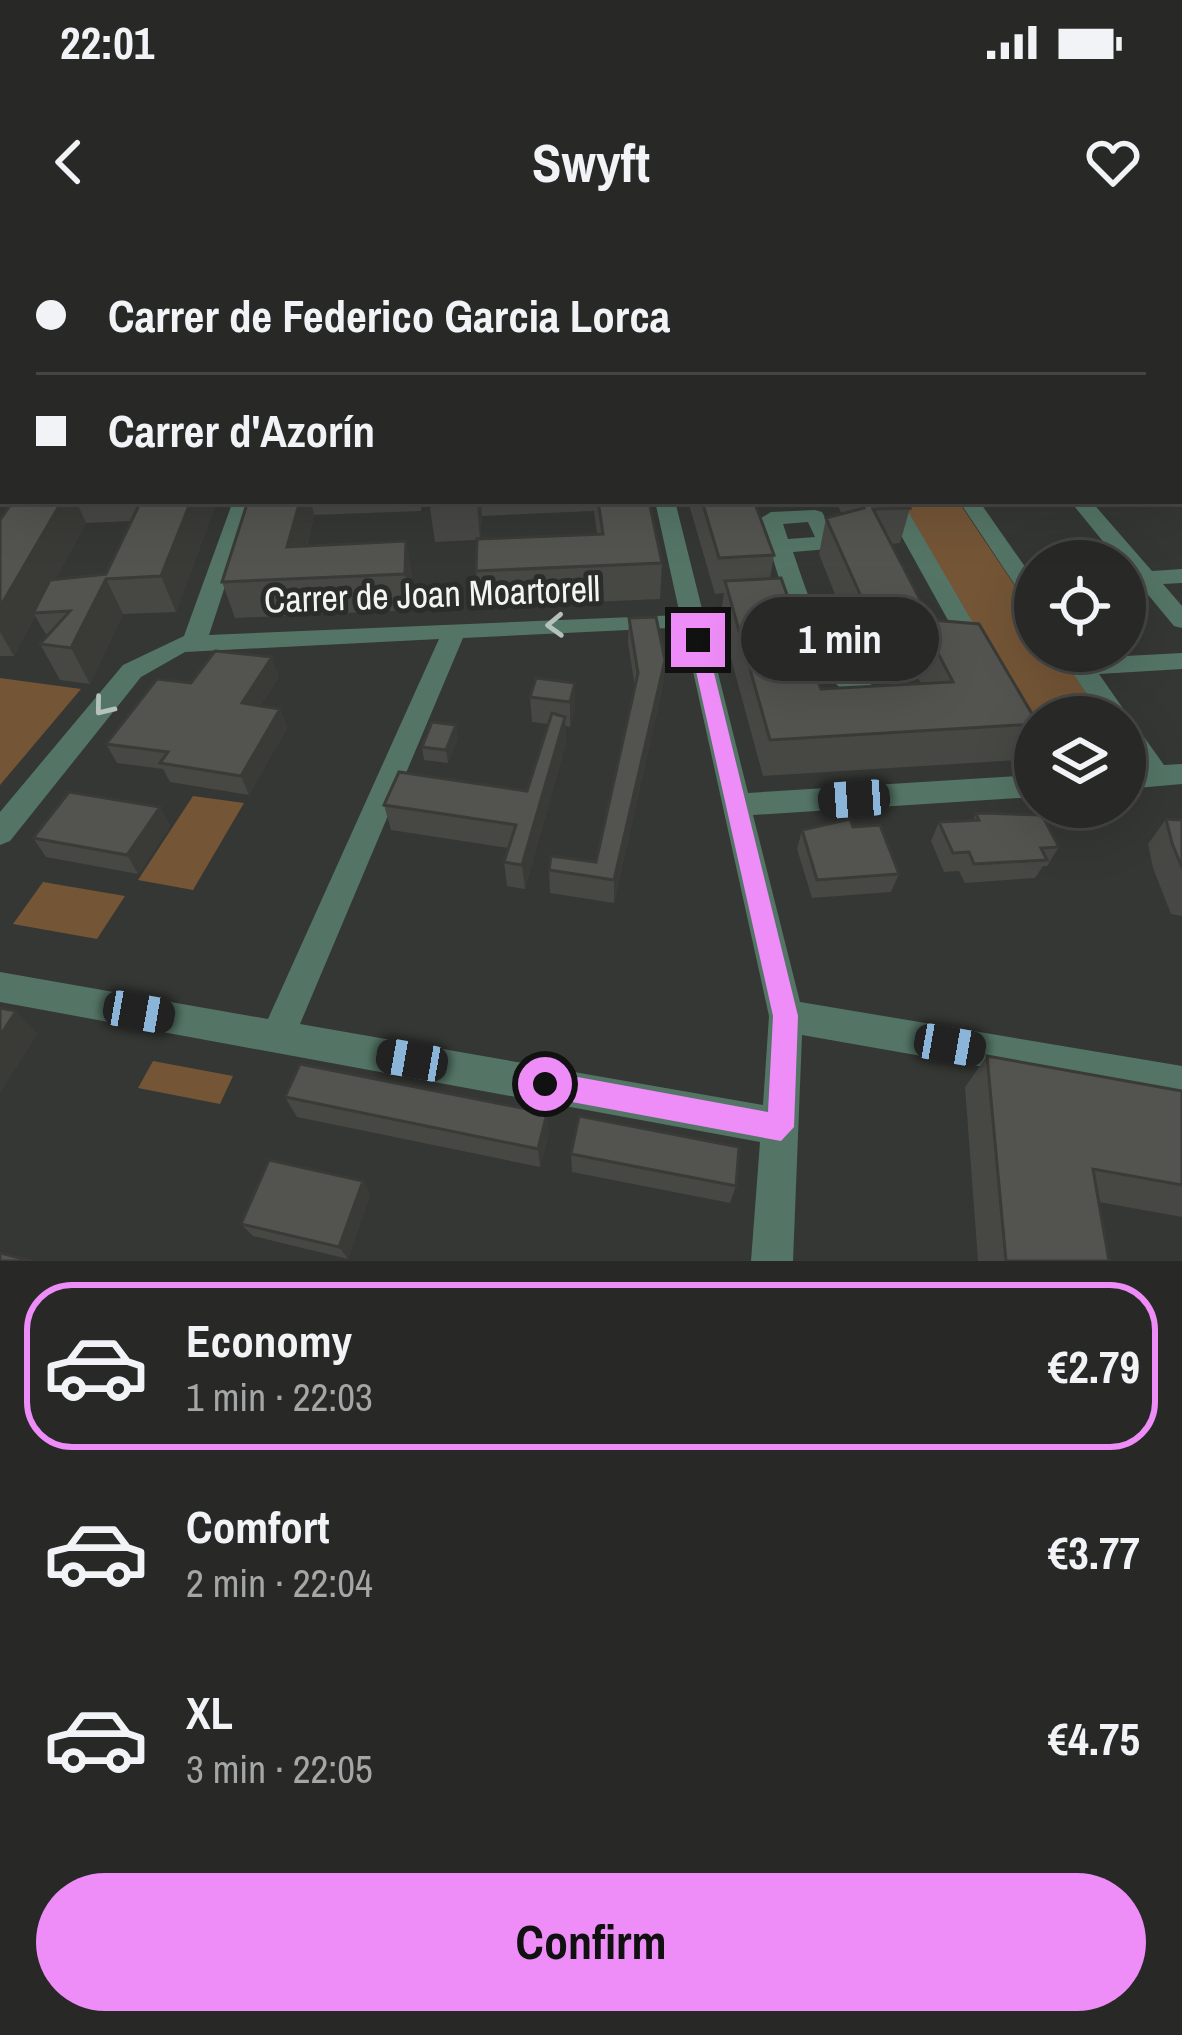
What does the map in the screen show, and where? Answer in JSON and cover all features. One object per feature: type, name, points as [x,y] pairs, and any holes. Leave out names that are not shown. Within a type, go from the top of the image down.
[{"type":"street","points":[[0,833],[132,671],[195,640],[242,504]]},
{"type":"street","points":[[666,504],[785,1016],[772,1261]]},
{"type":"street","points":[[894,504],[923,554],[966,648],[1014,722]]},
{"type":"street","points":[[970,504],[1014,565]]},
{"type":"street","points":[[1082,504],[1108,540]]},
{"type":"street","points":[[780,546],[787,602],[831,665],[857,693],[882,705]]},
{"type":"street","points":[[890,555],[923,554]]},
{"type":"street","points":[[1146,578],[1182,576]]},
{"type":"street","points":[[1146,589],[1182,621]]},
{"type":"street","name":"Carrer de Joan Moartorell","points":[[195,640],[693,616]]},
{"type":"street","points":[[278,1036],[449,650],[452,630]]},
{"type":"street","points":[[1146,660],[1182,661]]},
{"type":"street","points":[[1146,751],[1170,775]]},
{"type":"street","points":[[737,805],[1014,788]]},
{"type":"street","points":[[0,987],[781,1127]]},
{"type":"street","points":[[785,1016],[1182,1084]]},
{"type":"shaded area","points":[[902,504],[960,504],[1014,585],[1014,672],[1072,672],[1088,696],[1014,696],[1014,705]]},
{"type":"shaded area","points":[[0,678],[81,689],[0,785]]},
{"type":"shaded area","points":[[193,796],[244,803],[193,890],[138,880]]},
{"type":"shaded area","points":[[43,882],[125,896],[97,939],[13,924]]},
{"type":"shaded area","points":[[153,1061],[233,1076],[220,1104],[138,1088]]},
{"type":"building","points":[[11,504],[60,504],[0,607],[0,520]]},
{"type":"building","points":[[140,504],[190,504],[161,576],[106,579],[71,648],[40,644],[70,611],[33,613],[50,580],[106,574]]},
{"type":"building","points":[[247,504],[299,504],[287,547],[406,541],[405,574],[222,582]]},
{"type":"building","points":[[598,504],[650,504],[662,563],[476,571],[477,539],[603,534]]},
{"type":"building","points":[[703,504],[755,504],[774,555],[719,558]]},
{"type":"building","points":[[862,504],[908,504],[910,508],[873,509],[925,609],[868,612],[826,518],[864,508]]},
{"type":"building","points":[[781,578],[821,689],[953,682],[920,619],[979,624],[1021,696],[1014,696],[1014,725],[770,740],[725,581]]},
{"type":"building","points":[[656,617],[665,660],[614,880],[549,870],[551,856],[596,862],[638,673],[629,618]]},
{"type":"building","points":[[215,651],[272,657],[242,703],[280,709],[241,776],[160,763],[168,752],[106,744],[157,679],[191,683]]},
{"type":"building","points":[[536,678],[575,683],[570,702],[530,697]]},
{"type":"building","points":[[552,713],[565,717],[522,865],[504,862],[516,825],[384,805],[399,772],[527,791]]},
{"type":"building","points":[[432,722],[456,725],[446,750],[422,747]]},
{"type":"building","points":[[69,792],[160,807],[127,855],[33,838]]},
{"type":"building","points":[[976,814],[1014,814],[1014,828],[1049,828],[1059,847],[1041,848],[1047,860],[974,864],[969,852],[953,853],[939,822],[979,820]]},
{"type":"building","points":[[850,819],[853,827],[880,825],[899,874],[817,880],[802,830]]},
{"type":"building","points":[[1166,819],[1182,820],[1182,868],[1172,843]]},
{"type":"building","points":[[0,1008],[16,1011],[0,1036]]},
{"type":"building","points":[[987,1056],[1182,1091],[1182,1185],[1093,1169],[1109,1261],[1006,1261]]},
{"type":"building","points":[[300,1064],[547,1113],[538,1149],[285,1097]]},
{"type":"building","points":[[579,1116],[739,1147],[736,1186],[571,1154]]},
{"type":"building","points":[[269,1160],[363,1181],[339,1247],[241,1224]]},
{"type":"building","points":[[0,1253],[32,1261],[0,1261]]},
{"type":"route","points":[[545,1084],[781,1127],[785,1016],[698,640]]}]
